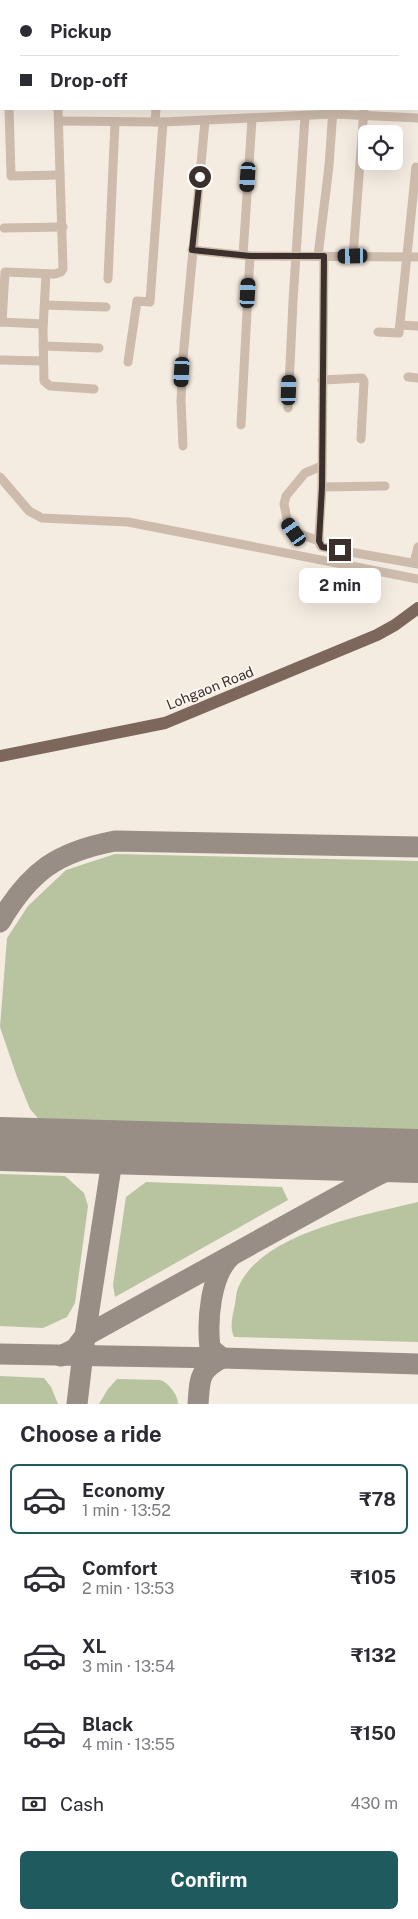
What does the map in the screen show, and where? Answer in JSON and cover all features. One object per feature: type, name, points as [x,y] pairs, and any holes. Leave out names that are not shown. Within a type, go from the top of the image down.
[{"type":"main road","name":"Lohgaon Road","points":[[0,756],[165,723],[377,635],[395,625],[418,608]]},
{"type":"street","points":[[9,110],[11,175],[60,175]]},
{"type":"street","points":[[43,324],[1,322],[5,272],[55,274],[63,269],[58,110]]},
{"type":"street","points":[[128,362],[137,301],[150,302],[159,122],[156,110]]},
{"type":"street","points":[[59,121],[205,121],[305,116],[333,112],[364,112],[418,118]]},
{"type":"street","points":[[333,112],[321,256],[322,487],[319,541],[322,547],[416,564],[418,547]]},
{"type":"street","points":[[353,256],[364,112]]},
{"type":"street","points":[[288,408],[305,116]]},
{"type":"street","points":[[241,425],[252,119]]},
{"type":"street","points":[[183,446],[181,401],[192,250],[205,121]]},
{"type":"street","points":[[108,279],[115,122]]},
{"type":"street","points":[[378,332],[399,332],[416,167]]},
{"type":"street","points":[[4,228],[63,227]]},
{"type":"street","points":[[192,250],[247,255],[418,257]]},
{"type":"street","points":[[46,274],[42,375],[46,384],[94,388]]},
{"type":"street","points":[[45,305],[106,307]]},
{"type":"street","points":[[400,325],[418,326]]},
{"type":"street","points":[[43,346],[99,348]]},
{"type":"street","points":[[0,360],[43,361]]},
{"type":"street","points":[[408,377],[418,378]]},
{"type":"street","points":[[322,380],[362,378],[364,381],[361,439]]},
{"type":"street","points":[[319,541],[294,532],[288,523],[284,504],[286,496],[306,473],[322,466]]},
{"type":"street","points":[[0,477],[29,511],[42,518],[128,522],[418,579]]},
{"type":"street","points":[[322,487],[385,486]]},
{"type":"green space","points":[[115,854],[418,861],[418,1135],[43,1124],[30,1109],[0,1027],[7,938],[28,906],[66,870]]},
{"type":"green space","points":[[0,1174],[65,1176],[84,1193],[88,1206],[75,1303],[67,1317],[43,1328],[0,1326]]},
{"type":"green space","points":[[146,1182],[282,1187],[288,1200],[115,1297],[113,1285],[126,1197]]},
{"type":"green space","points":[[418,1202],[418,1342],[234,1337],[232,1320],[238,1288],[250,1269],[268,1253],[316,1229],[344,1220]]},
{"type":"green space","points":[[0,1376],[44,1378],[51,1387],[58,1404],[0,1404]]},
{"type":"green space","points":[[117,1379],[163,1381],[174,1393],[178,1404],[99,1404]]},
{"type":"taxiway","points":[[0,922],[22,889],[47,866],[77,851],[115,841],[418,847]]},
{"type":"taxiway","points":[[77,1404],[85,1336],[114,1148]]},
{"type":"taxiway","points":[[347,1154],[360,1165],[368,1180]]},
{"type":"taxiway","points":[[61,1356],[75,1349],[85,1336],[368,1180],[416,1156]]},
{"type":"taxiway","points":[[198,1404],[200,1382],[204,1372],[214,1362],[222,1358],[210,1348],[210,1312],[214,1286],[218,1275],[231,1256]]},
{"type":"taxiway","points":[[0,1354],[418,1364]]},
{"type":"runway","points":[[0,1144],[418,1156]]},
{"type":"route","points":[[200,177],[192,250],[250,256],[324,256],[322,487],[318,535],[322,547],[340,550]]}]
